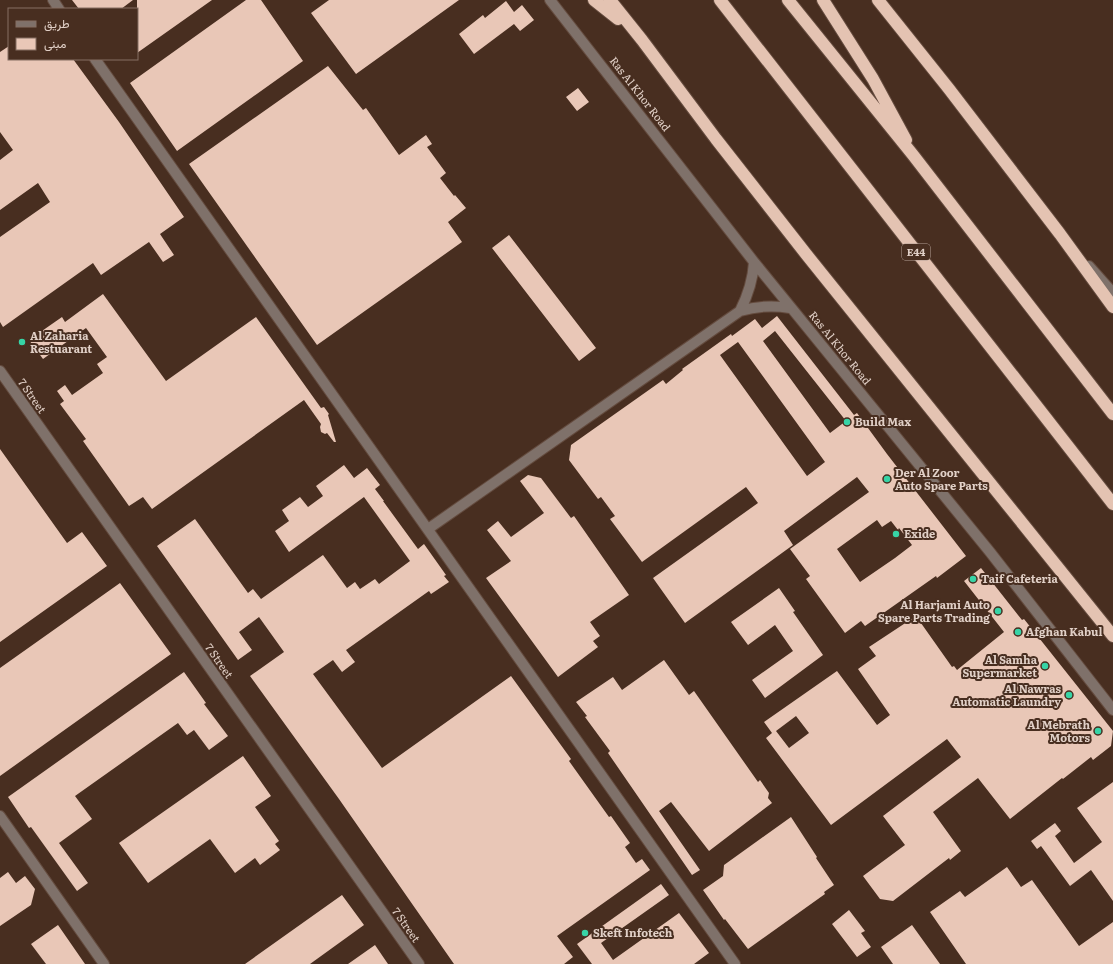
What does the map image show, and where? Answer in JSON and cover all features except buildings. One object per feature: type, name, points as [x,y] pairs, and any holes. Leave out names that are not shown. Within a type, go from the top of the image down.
[{"type":"highway","points":[[594,0],[642,40]]},
{"type":"highway","points":[[610,0],[806,254],[1113,636]]},
{"type":"highway","name":"E44","points":[[720,0],[1113,504]]},
{"type":"highway","points":[[788,0],[913,155],[1113,414]]},
{"type":"highway","points":[[823,0],[885,100],[900,126],[913,155]]},
{"type":"highway","points":[[878,0],[954,95],[1060,234],[1113,307]]},
{"type":"street","name":"Ras Al Khor Road","points":[[550,0],[790,308],[990,552],[1113,710]]},
{"type":"street","points":[[95,60],[735,964]]},
{"type":"street","points":[[1060,234],[1113,293]]},
{"type":"street","points":[[740,311],[747,298],[752,283],[754,262]]},
{"type":"street","points":[[428,529],[740,311],[754,307],[770,306],[790,308]]},
{"type":"street","name":"7 Street","points":[[0,371],[419,964]]},
{"type":"street","points":[[0,816],[104,964]]},
{"type":"place","name":"Al Zaharia Restuarant","points":[[22,342]]},
{"type":"place","name":"Build Max","points":[[847,422]]},
{"type":"place","name":"Der Al Zoor Auto Spare Parts","points":[[887,479]]},
{"type":"place","name":"Exide","points":[[896,534]]},
{"type":"place","name":"Taif Cafeteria","points":[[973,579]]},
{"type":"place","name":"Al Harjami Auto Spare Parts Trading","points":[[998,611]]},
{"type":"place","name":"Afghan Kabul","points":[[1018,632]]},
{"type":"place","name":"Al Samha Supermarket","points":[[1045,666]]},
{"type":"place","name":"Al Nawras Automatic Laundry","points":[[1069,695]]},
{"type":"place","name":"Al Mebrath Motors","points":[[1098,731]]},
{"type":"place","name":"Skeft Infotech","points":[[585,933]]}]
